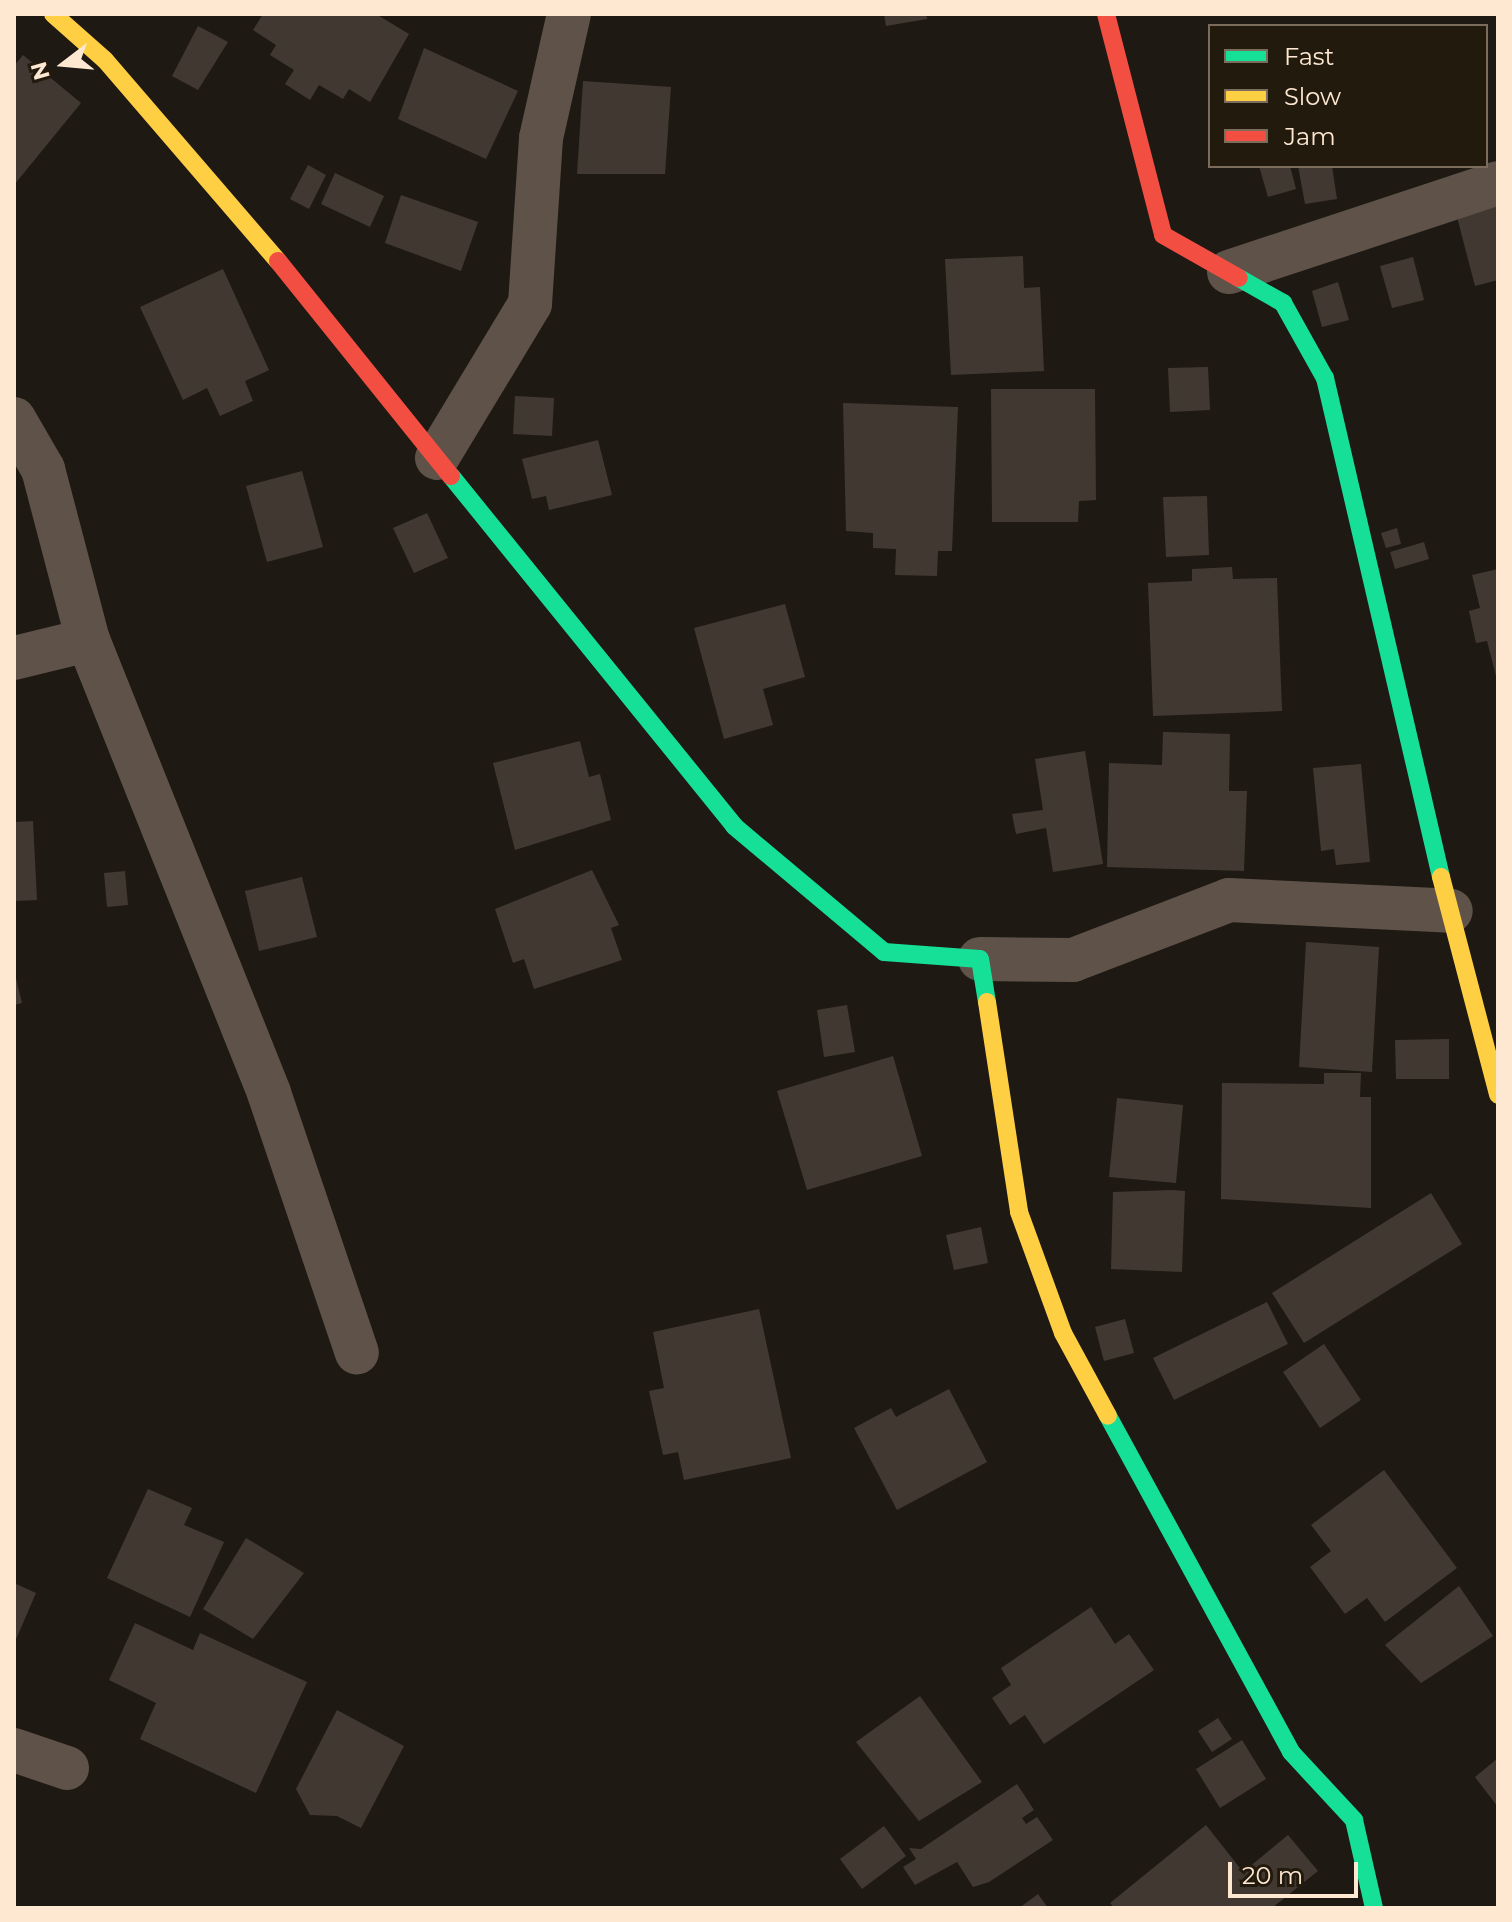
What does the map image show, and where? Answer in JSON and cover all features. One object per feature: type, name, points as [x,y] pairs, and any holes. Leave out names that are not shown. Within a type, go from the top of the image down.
[{"type":"street","points":[[53,14],[105,60],[251,228],[734,826],[884,952],[980,959],[1073,960],[1229,900],[1451,911]]},
{"type":"street","points":[[437,458],[530,304],[541,138],[569,14]]},
{"type":"street","points":[[1106,14],[1163,235],[1283,303],[1325,378],[1389,677],[1498,1095]]},
{"type":"street","points":[[1229,272],[1498,183]]},
{"type":"street","points":[[14,419],[43,469],[88,640],[269,1093],[357,1353]]},
{"type":"street","points":[[14,658],[88,640]]},
{"type":"street","points":[[980,959],[1019,1212],[1063,1333],[1291,1752],[1354,1820],[1374,1908]]},
{"type":"street","points":[[14,1750],[67,1768]]},
{"type":"building","points":[[263,14],[376,14],[409,34],[370,102],[349,89],[343,99],[319,85],[310,100],[285,84],[294,70],[270,55],[276,45],[253,30]]},
{"type":"building","points":[[884,14],[926,14],[927,19],[886,26]]},
{"type":"building","points":[[198,26],[228,42],[198,90],[172,76]]},
{"type":"building","points":[[424,48],[518,91],[486,159],[398,119]]},
{"type":"building","points":[[23,55],[81,103],[14,185],[14,66]]},
{"type":"building","points":[[583,81],[671,87],[665,174],[577,174]]},
{"type":"building","points":[[308,165],[326,175],[309,209],[290,199]]},
{"type":"building","points":[[1260,168],[1291,168],[1296,189],[1268,197]]},
{"type":"building","points":[[1298,168],[1332,168],[1337,199],[1305,204]]},
{"type":"building","points":[[335,173],[384,196],[370,227],[321,204]]},
{"type":"building","points":[[401,195],[478,222],[461,271],[385,243]]},
{"type":"building","points":[[1498,206],[1498,280],[1475,286],[1457,217]]},
{"type":"building","points":[[1023,256],[1024,288],[1040,287],[1044,371],[951,375],[945,259]]},
{"type":"building","points":[[1413,257],[1424,300],[1392,308],[1380,266]]},
{"type":"building","points":[[223,269],[269,370],[245,381],[253,401],[220,416],[207,388],[183,400],[140,307]]},
{"type":"building","points":[[1338,282],[1349,320],[1322,327],[1312,291]]},
{"type":"building","points":[[1208,367],[1210,410],[1170,412],[1168,368]]},
{"type":"building","points":[[991,389],[1095,389],[1096,500],[1079,501],[1078,522],[992,522]]},
{"type":"building","points":[[515,396],[554,398],[552,436],[513,434]]},
{"type":"building","points":[[843,403],[958,407],[952,551],[938,551],[937,576],[895,575],[896,549],[873,548],[873,533],[846,531]]},
{"type":"building","points":[[598,440],[612,495],[549,510],[546,496],[532,499],[522,459]]},
{"type":"building","points":[[302,471],[323,547],[267,562],[246,486]]},
{"type":"building","points":[[1207,496],[1209,555],[1166,557],[1163,497]]},
{"type":"building","points":[[427,513],[448,558],[414,573],[393,528]]},
{"type":"building","points":[[1397,528],[1401,544],[1386,548],[1381,533]]},
{"type":"building","points":[[1424,542],[1429,559],[1395,569],[1390,552]]},
{"type":"building","points":[[1232,567],[1233,579],[1277,578],[1282,711],[1153,716],[1148,583],[1192,581],[1192,569]]},
{"type":"building","points":[[1498,569],[1497,680],[1487,641],[1476,643],[1469,611],[1480,608],[1472,575]]},
{"type":"building","points":[[785,604],[805,677],[763,689],[773,725],[724,739],[694,628]]},
{"type":"building","points":[[1163,732],[1230,734],[1229,791],[1247,791],[1244,871],[1107,867],[1109,763],[1162,765]]},
{"type":"building","points":[[580,741],[589,777],[600,774],[611,820],[515,850],[493,763]]},
{"type":"building","points":[[1085,751],[1103,864],[1053,872],[1046,828],[1016,834],[1012,814],[1043,810],[1035,759]]},
{"type":"building","points":[[1361,764],[1370,862],[1336,865],[1334,849],[1321,851],[1313,768]]},
{"type":"building","points":[[33,821],[37,900],[14,901],[14,822]]},
{"type":"building","points":[[592,870],[619,925],[611,928],[622,960],[534,989],[524,959],[513,963],[495,909]]},
{"type":"building","points":[[125,871],[128,905],[107,907],[104,873]]},
{"type":"building","points":[[302,877],[317,937],[259,951],[245,891]]},
{"type":"building","points":[[1306,942],[1379,947],[1372,1072],[1299,1067]]},
{"type":"building","points":[[14,970],[22,1003],[14,1005]]},
{"type":"building","points":[[847,1005],[855,1052],[824,1057],[817,1010]]},
{"type":"building","points":[[1449,1039],[1449,1079],[1396,1079],[1395,1040]]},
{"type":"building","points":[[893,1056],[922,1156],[807,1190],[777,1091]]},
{"type":"building","points":[[1324,1073],[1361,1073],[1360,1097],[1371,1097],[1371,1208],[1221,1199],[1222,1083],[1324,1084]]},
{"type":"building","points":[[1117,1098],[1183,1105],[1176,1183],[1109,1177]]},
{"type":"building","points":[[1185,1191],[1182,1272],[1111,1269],[1113,1192]]},
{"type":"building","points":[[1431,1193],[1462,1244],[1304,1343],[1272,1293]]},
{"type":"building","points":[[981,1227],[988,1263],[954,1270],[946,1235]]},
{"type":"building","points":[[1267,1302],[1288,1344],[1174,1400],[1153,1358]]},
{"type":"building","points":[[759,1309],[791,1458],[684,1480],[678,1452],[663,1455],[649,1391],[664,1388],[653,1332]]},
{"type":"building","points":[[1125,1319],[1134,1353],[1104,1361],[1095,1327]]},
{"type":"building","points":[[1324,1344],[1361,1400],[1320,1428],[1283,1372]]},
{"type":"building","points":[[949,1389],[987,1462],[897,1510],[854,1428],[891,1408],[896,1417]]},
{"type":"building","points":[[1384,1470],[1457,1568],[1385,1622],[1367,1598],[1345,1614],[1310,1567],[1331,1551],[1311,1525]]},
{"type":"building","points":[[148,1489],[192,1508],[184,1525],[224,1542],[190,1617],[107,1578]]},
{"type":"building","points":[[246,1538],[304,1573],[253,1639],[203,1609]]},
{"type":"building","points":[[14,1583],[36,1593],[14,1644]]},
{"type":"building","points":[[1459,1586],[1493,1636],[1421,1683],[1385,1645]]},
{"type":"building","points":[[1091,1607],[1115,1644],[1129,1634],[1154,1670],[1044,1744],[1025,1715],[1010,1725],[992,1698],[1011,1685],[1001,1668]]},
{"type":"building","points":[[135,1623],[193,1650],[200,1633],[307,1682],[256,1793],[140,1739],[156,1703],[109,1680]]},
{"type":"building","points":[[920,1696],[982,1782],[919,1821],[856,1742]]},
{"type":"building","points":[[337,1710],[404,1746],[361,1828],[337,1816],[310,1815],[296,1789]]},
{"type":"building","points":[[1218,1718],[1232,1739],[1212,1752],[1198,1731]]},
{"type":"building","points":[[1242,1740],[1266,1779],[1220,1808],[1196,1769]]},
{"type":"building","points":[[1498,1758],[1498,1807],[1475,1777]]},
{"type":"building","points":[[1017,1784],[1034,1810],[1022,1818],[1026,1824],[1037,1817],[1053,1840],[989,1882],[973,1887],[957,1862],[915,1885],[903,1867],[916,1859],[909,1848],[921,1849]]},
{"type":"building","points":[[1206,1825],[1243,1872],[1288,1835],[1318,1871],[1272,1908],[1114,1908],[1110,1903]]},
{"type":"building","points":[[884,1826],[906,1856],[862,1889],[840,1859]]},
{"type":"building","points":[[1038,1894],[1048,1908],[1019,1908]]},
{"type":"traffic: fast","points":[[1239,278],[1283,303],[1325,378],[1441,877]]},
{"type":"traffic: fast","points":[[451,476],[734,826],[884,952],[980,959],[987,1002]]},
{"type":"traffic: fast","points":[[1108,1416],[1291,1752],[1354,1820],[1374,1908]]},
{"type":"traffic: slow","points":[[53,14],[105,60],[278,261]]},
{"type":"traffic: slow","points":[[1441,877],[1498,1095]]},
{"type":"traffic: slow","points":[[987,1002],[1019,1212],[1063,1333],[1108,1416]]},
{"type":"traffic: jam","points":[[1106,14],[1163,235],[1239,278]]},
{"type":"traffic: jam","points":[[278,261],[451,476]]}]
